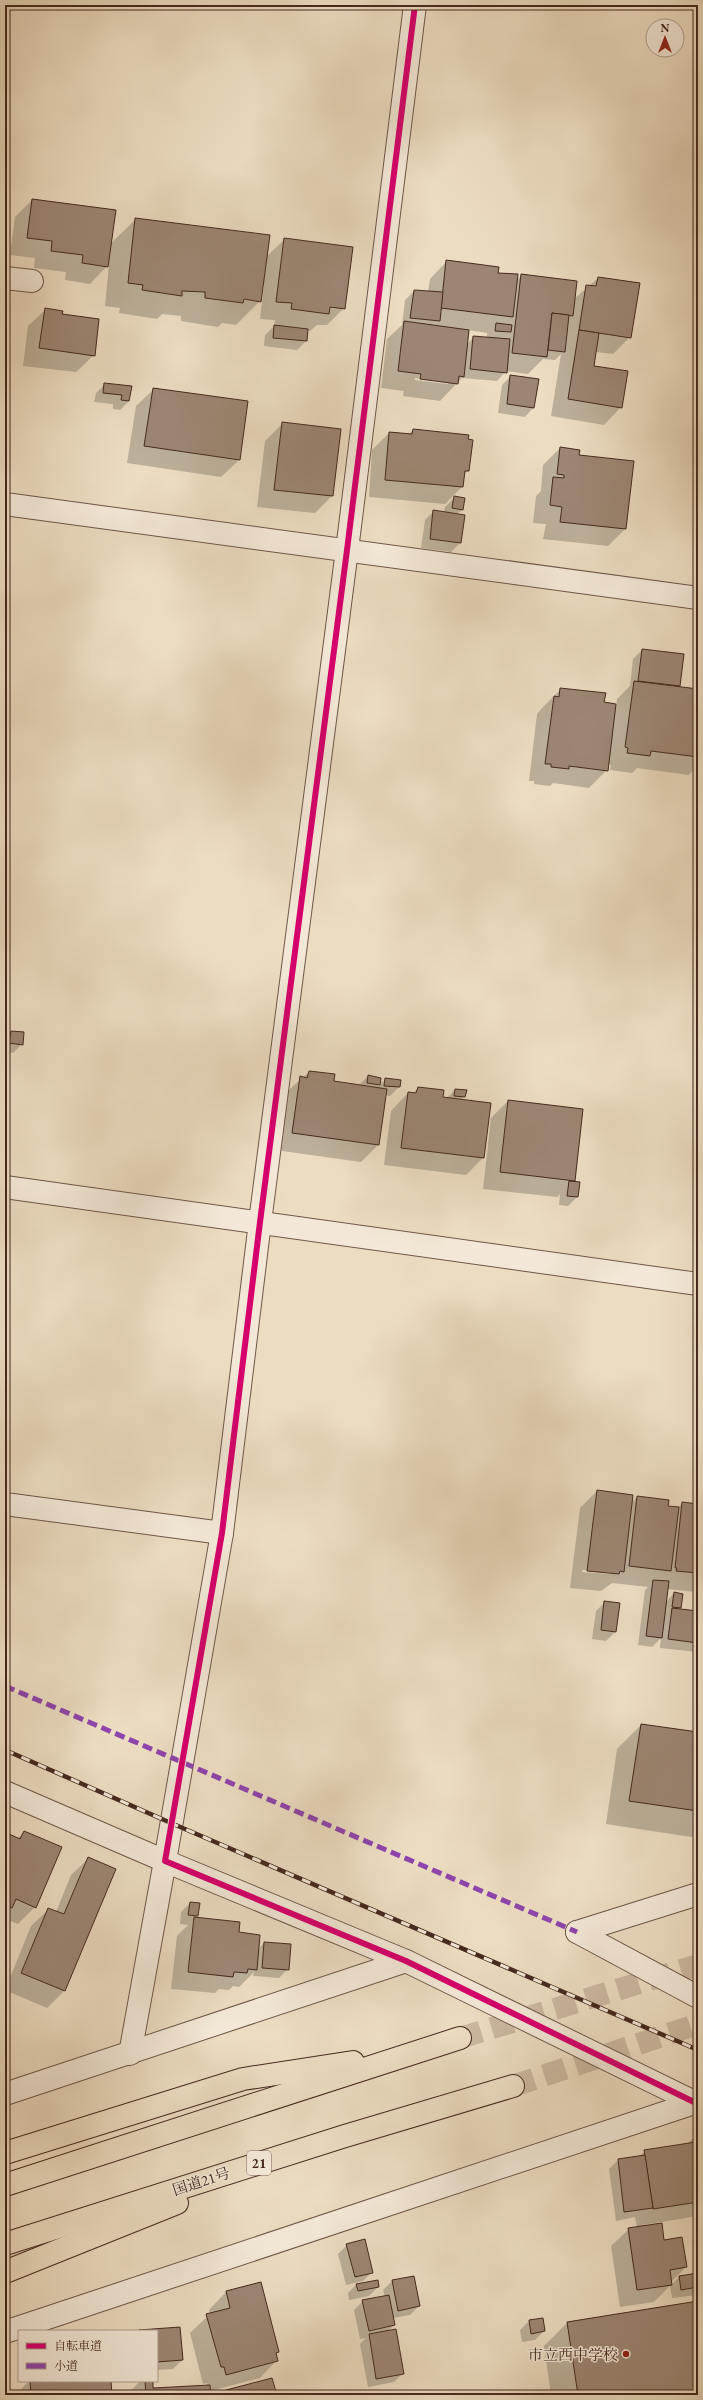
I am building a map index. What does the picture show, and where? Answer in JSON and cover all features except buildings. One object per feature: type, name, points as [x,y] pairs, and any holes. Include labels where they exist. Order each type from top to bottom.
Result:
[{"type":"highway","points":[[5,2185],[460,2038]]},
{"type":"highway","points":[[5,2153],[243,2079],[422,2051]]},
{"type":"highway","name":"国道21号","points":[[5,2244],[345,2136],[513,2086]]},
{"type":"highway","points":[[5,2272],[345,2136]]},
{"type":"street","points":[[130,2054],[222,1533],[260,1222],[348,550],[415,5]]},
{"type":"street","points":[[5,278],[32,281]]},
{"type":"street","points":[[5,504],[698,598]]},
{"type":"street","points":[[5,1187],[698,1284]]},
{"type":"street","points":[[5,1504],[222,1533]]},
{"type":"street","points":[[5,1792],[165,1861],[406,1961],[696,2104]]},
{"type":"street","points":[[698,1894],[577,1932],[698,1997]]},
{"type":"street","points":[[5,2094],[130,2054],[406,1961]]},
{"type":"street","points":[[5,2332],[696,2104]]},
{"type":"tunnel","points":[[460,2038],[698,1965]]},
{"type":"tunnel","points":[[513,2086],[698,2024]]},
{"type":"railway","points":[[5,1750],[698,2050]]},
{"type":"marked path","points":[[5,1686],[577,1932]]},
{"type":"cycle path","points":[[415,5],[347,550],[260,1222],[222,1533],[165,1861],[406,1961],[698,2104]]},
{"type":"place","name":"市立西中学校","points":[[626,2354]]}]
